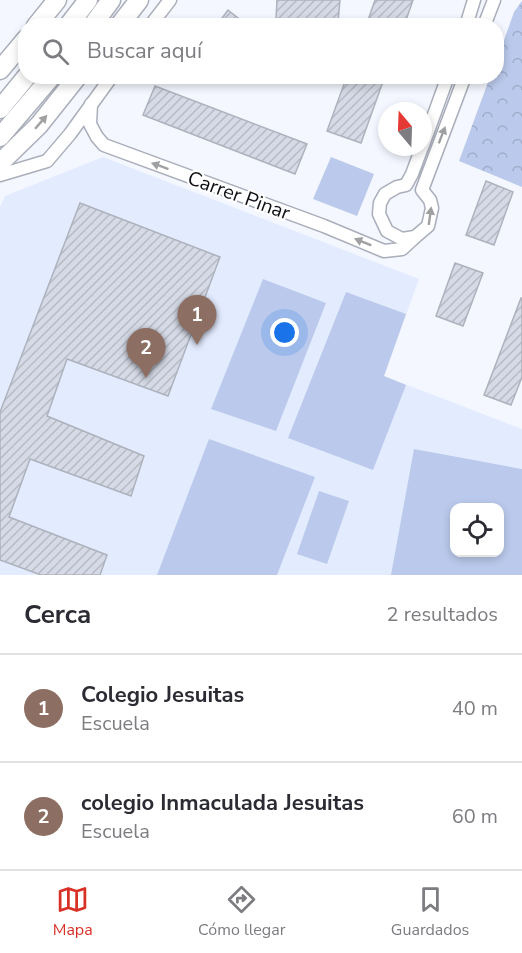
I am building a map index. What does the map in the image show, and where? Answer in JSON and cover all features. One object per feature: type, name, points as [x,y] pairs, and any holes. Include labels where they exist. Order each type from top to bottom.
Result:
[{"type":"main road","points":[[42,18],[57,0]]},
{"type":"main road","points":[[74,18],[88,0]]},
{"type":"main road","points":[[98,18],[111,0]]},
{"type":"main road","points":[[125,18],[139,0]]},
{"type":"main road","points":[[0,70],[18,49]]},
{"type":"main road","points":[[0,109],[20,84]]},
{"type":"main road","points":[[0,137],[44,84]]},
{"type":"main road","points":[[0,163],[39,125],[72,84]]},
{"type":"street","points":[[156,18],[170,0]]},
{"type":"street","points":[[468,18],[474,0]]},
{"type":"street","points":[[487,18],[494,0]]},
{"type":"street","points":[[0,175],[47,161],[70,134],[106,84]]},
{"type":"street","points":[[432,121],[445,84]]},
{"type":"street","points":[[419,156],[406,185],[385,194],[380,203],[379,214],[387,231],[402,238],[415,237],[428,226],[432,208],[430,200],[422,190],[462,84]]},
{"type":"street","name":"Carrer Pinar","points":[[91,104],[90,124],[104,145],[384,250],[402,249],[415,237]]},
{"type":"shaded area","points":[[103,157],[419,279],[384,376],[522,429],[522,575],[0,575],[0,207],[5,196]]},
{"type":"green space","points":[[522,1],[522,187],[459,161],[487,84],[504,84],[504,40],[514,12]]},
{"type":"green space","points":[[331,157],[374,174],[357,216],[313,199]]},
{"type":"green space","points":[[263,279],[326,303],[276,431],[211,409]]},
{"type":"green space","points":[[346,292],[406,314],[384,376],[406,385],[373,470],[288,438]]},
{"type":"green space","points":[[209,439],[315,477],[277,575],[157,575]]},
{"type":"green space","points":[[414,449],[522,469],[522,575],[391,575]]},
{"type":"green space","points":[[319,491],[349,501],[327,564],[297,554]]},
{"type":"building","points":[[277,0],[340,0],[338,18],[276,18]]},
{"type":"building","points":[[375,0],[413,0],[407,18],[369,18]]},
{"type":"building","points":[[228,10],[238,18],[222,18]]},
{"type":"building","points":[[344,84],[382,84],[361,143],[327,131]]},
{"type":"building","points":[[155,86],[307,144],[295,174],[143,115]]},
{"type":"building","points":[[486,181],[513,192],[494,245],[466,235]]},
{"type":"building","points":[[80,203],[220,257],[168,396],[67,359],[47,416],[144,456],[131,496],[30,459],[9,517],[107,555],[100,575],[41,575],[0,560],[0,412]]},
{"type":"building","points":[[455,263],[483,273],[463,326],[436,316]]},
{"type":"building","points":[[521,298],[522,377],[511,405],[484,395]]},
{"type":"place","name":"Colegio Jesuitas","points":[[197,345]]},
{"type":"place","name":"colegio Inmaculada Jesuitas","points":[[146,378]]}]
